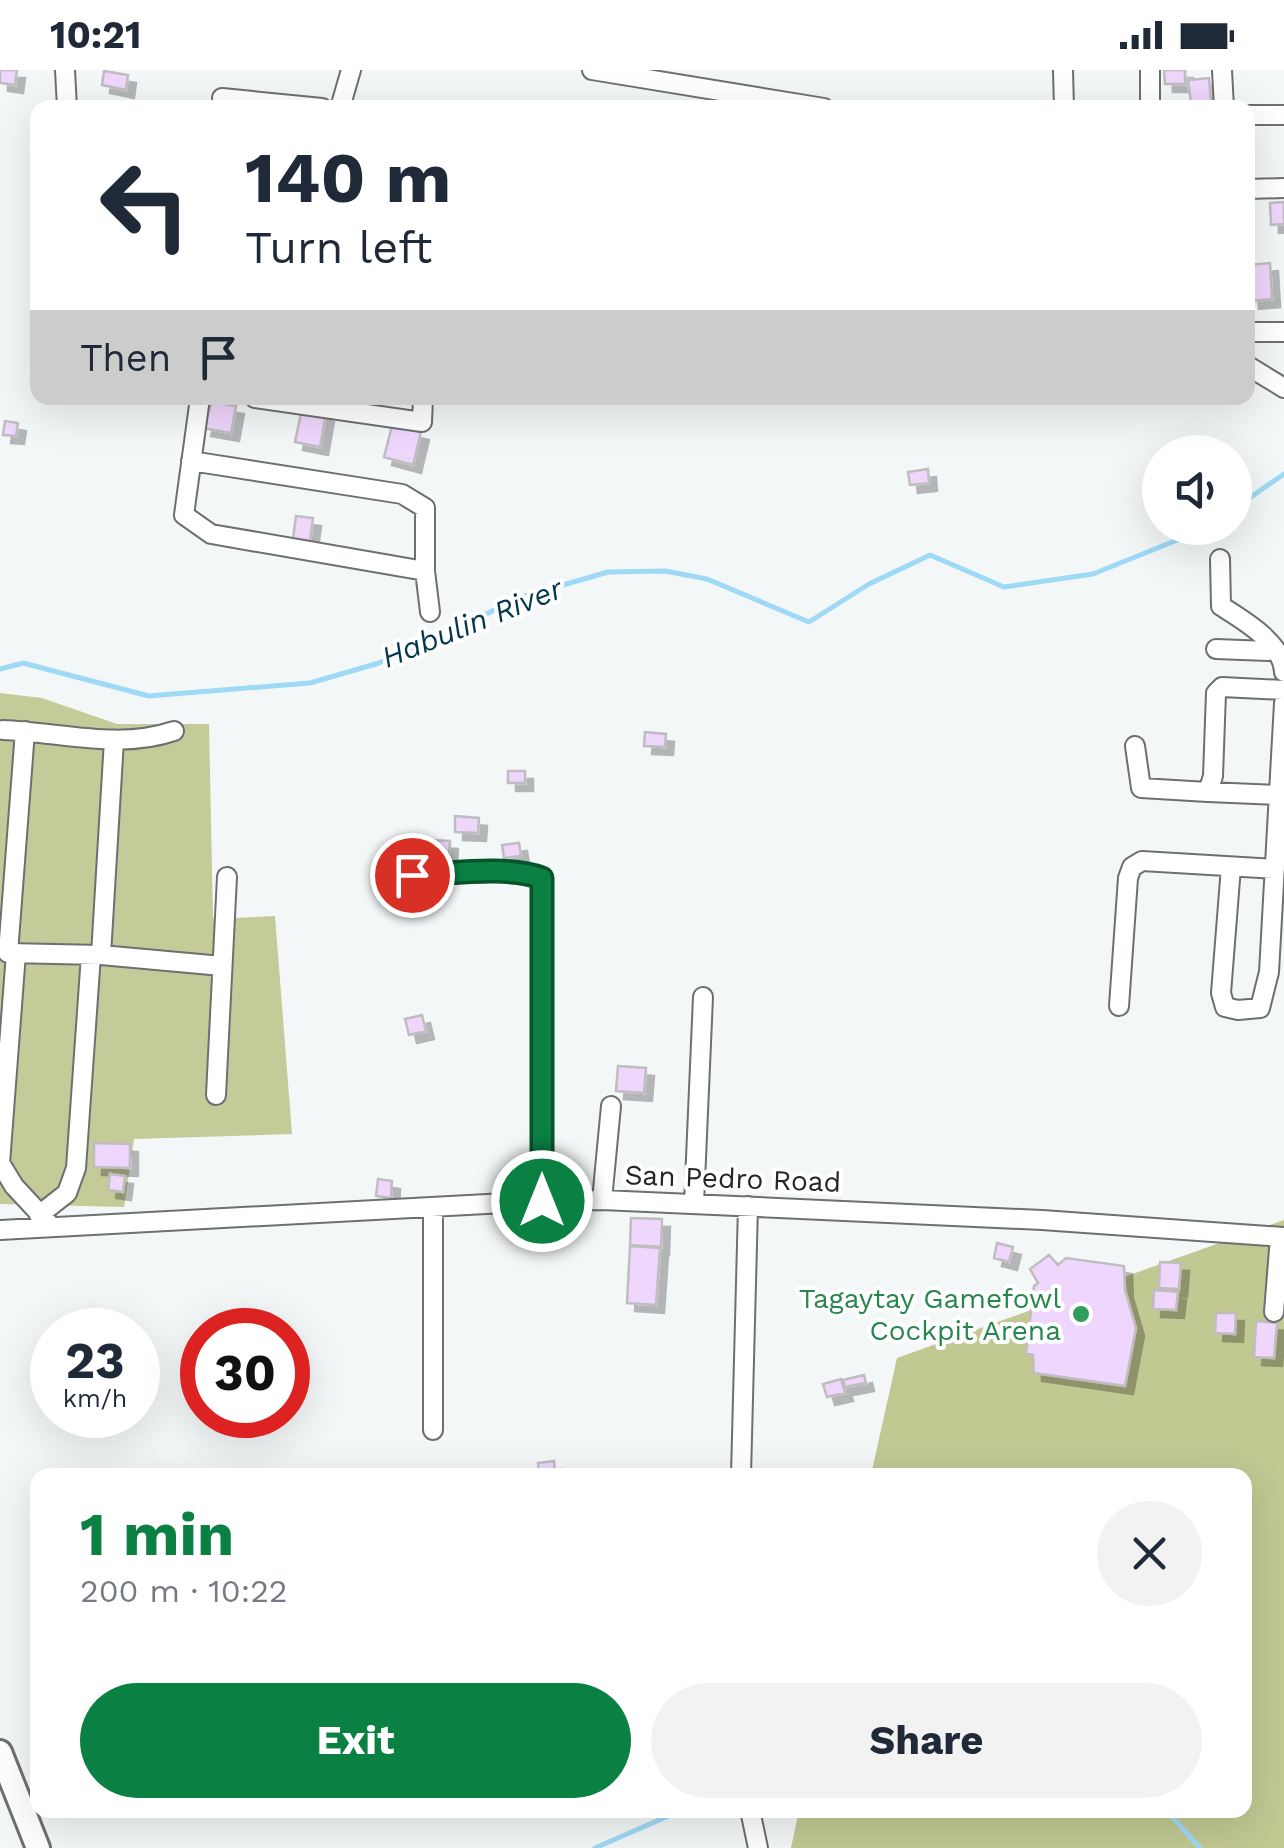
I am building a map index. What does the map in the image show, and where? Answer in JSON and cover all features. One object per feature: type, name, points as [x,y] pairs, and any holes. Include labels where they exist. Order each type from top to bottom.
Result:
[{"type":"main road","points":[[0,1752],[38,1848]]},
{"type":"street","points":[[65,70],[67,100]]},
{"type":"street","points":[[342,100],[351,70]]},
{"type":"street","points":[[592,70],[775,100]]},
{"type":"street","points":[[1063,70],[1064,100]]},
{"type":"street","points":[[1150,70],[1150,100]]},
{"type":"street","points":[[1222,70],[1224,100]]},
{"type":"street","points":[[222,98],[228,100]]},
{"type":"street","points":[[1255,115],[1284,115]]},
{"type":"street","points":[[1255,189],[1284,188]]},
{"type":"street","points":[[1255,332],[1284,332]]},
{"type":"street","points":[[1255,370],[1284,388]]},
{"type":"street","points":[[199,405],[184,515],[211,534],[425,570]]},
{"type":"street","points":[[304,405],[422,422],[423,405]]},
{"type":"street","points":[[191,460],[402,494],[424,508],[430,612]]},
{"type":"street","points":[[1220,559],[1221,606],[1251,623],[1264,642],[1284,659],[1284,672]]},
{"type":"street","points":[[1216,649],[1268,652],[1274,648]]},
{"type":"street","points":[[1208,792],[1213,776],[1216,693],[1222,687],[1284,690]]},
{"type":"street","points":[[1231,866],[1221,993],[1226,1007],[1260,1008],[1270,972],[1284,702]]},
{"type":"street","points":[[3,730],[114,740],[158,737],[174,731]]},
{"type":"street","points":[[25,730],[8,953],[0,1163],[45,1221],[67,1193],[76,1168],[114,740]]},
{"type":"street","points":[[1136,746],[1141,788],[1278,796]]},
{"type":"street","points":[[1118,1006],[1132,867],[1142,861],[1275,869]]},
{"type":"street","points":[[412,875],[496,873],[542,878],[542,1201]]},
{"type":"street","points":[[216,1095],[227,877]]},
{"type":"street","points":[[8,953],[96,955],[222,966]]},
{"type":"street","points":[[694,1204],[702,997]]},
{"type":"street","points":[[602,1200],[611,1106]]},
{"type":"street","name":"San Pedro Road","points":[[0,1230],[45,1221],[602,1200],[1042,1220],[1282,1237]]},
{"type":"street","points":[[741,1468],[748,1206]]},
{"type":"street","points":[[433,1208],[433,1430]]},
{"type":"street","points":[[1274,1312],[1282,1237]]},
{"type":"street","points":[[752,1818],[758,1848]]},
{"type":"green space","points":[[0,693],[42,698],[117,724],[209,724],[213,919],[275,916],[292,1134],[134,1139],[124,1207],[0,1204]]},
{"type":"green space","points":[[1284,1220],[1284,1848],[791,1848],[797,1818],[1252,1818],[1252,1468],[873,1468],[897,1358]]},
{"type":"building","points":[[0,70],[17,70],[15,85],[0,83]]},
{"type":"building","points":[[1164,70],[1185,70],[1185,84],[1165,84]]},
{"type":"building","points":[[104,71],[128,75],[126,90],[102,85]]},
{"type":"building","points":[[1209,78],[1211,100],[1191,100],[1188,80]]},
{"type":"building","points":[[1284,202],[1284,224],[1271,225],[1270,203]]},
{"type":"building","points":[[1270,263],[1272,299],[1255,301],[1255,264]]},
{"type":"building","points":[[211,405],[236,406],[231,433],[203,428]]},
{"type":"building","points":[[302,408],[326,414],[320,447],[295,442]]},
{"type":"building","points":[[5,421],[18,423],[16,436],[3,435]]},
{"type":"building","points":[[392,426],[421,432],[413,465],[384,457]]},
{"type":"building","points":[[928,469],[929,483],[910,485],[908,472]]},
{"type":"building","points":[[296,516],[313,518],[310,541],[293,539]]},
{"type":"building","points":[[645,732],[666,734],[665,747],[644,746]]},
{"type":"building","points":[[508,771],[525,771],[525,783],[508,783]]},
{"type":"building","points":[[455,816],[479,818],[478,833],[455,832]]},
{"type":"building","points":[[430,840],[450,841],[448,869],[428,867]]},
{"type":"building","points":[[519,843],[521,856],[504,858],[502,845]]},
{"type":"building","points":[[422,1015],[426,1031],[409,1035],[405,1019]]},
{"type":"building","points":[[618,1066],[646,1068],[644,1093],[616,1091]]},
{"type":"building","points":[[94,1143],[130,1144],[130,1168],[94,1167]]},
{"type":"building","points":[[110,1174],[125,1176],[123,1192],[108,1190]]},
{"type":"building","points":[[378,1179],[392,1181],[391,1198],[376,1196]]},
{"type":"building","points":[[631,1218],[662,1219],[661,1247],[630,1245]]},
{"type":"building","points":[[997,1243],[1013,1247],[1009,1262],[994,1258]]},
{"type":"building","points":[[630,1246],[660,1248],[656,1305],[627,1303]]},
{"type":"building","name":"Tagaytay Gamefowl Cockpit Arena","points":[[1049,1255],[1058,1265],[1066,1258],[1124,1266],[1125,1290],[1136,1328],[1125,1386],[1034,1373],[1033,1355],[1026,1353],[1034,1286],[1038,1283],[1030,1269]]},
{"type":"building","points":[[1160,1262],[1181,1263],[1179,1289],[1159,1288]]},
{"type":"building","points":[[1154,1290],[1178,1292],[1176,1310],[1153,1309]]},
{"type":"building","points":[[1216,1313],[1236,1313],[1235,1334],[1215,1333]]},
{"type":"building","points":[[1256,1321],[1277,1323],[1274,1358],[1254,1357]]},
{"type":"building","points":[[864,1375],[866,1383],[845,1387],[843,1380]]},
{"type":"building","points":[[841,1379],[845,1393],[827,1397],[823,1384]]},
{"type":"building","points":[[554,1461],[555,1468],[538,1468],[538,1463]]},
{"type":"waterway","name":"Habulin River","points":[[1252,496],[1284,474]]},
{"type":"waterway","name":"Habulin River","points":[[0,669],[23,663],[149,696],[310,683],[379,663],[525,596],[608,572],[665,571],[707,579],[809,622],[869,584],[930,555],[1004,587],[1093,574],[1165,545]]},
{"type":"waterway","points":[[595,1848],[664,1818]]},
{"type":"waterway","points":[[1173,1818],[1200,1848]]},
{"type":"place","name":"Tagaytay Gamefowl Cockpit Arena","points":[[1081,1314]]},
{"type":"route","points":[[412,875],[496,873],[542,878],[542,1201]]}]
